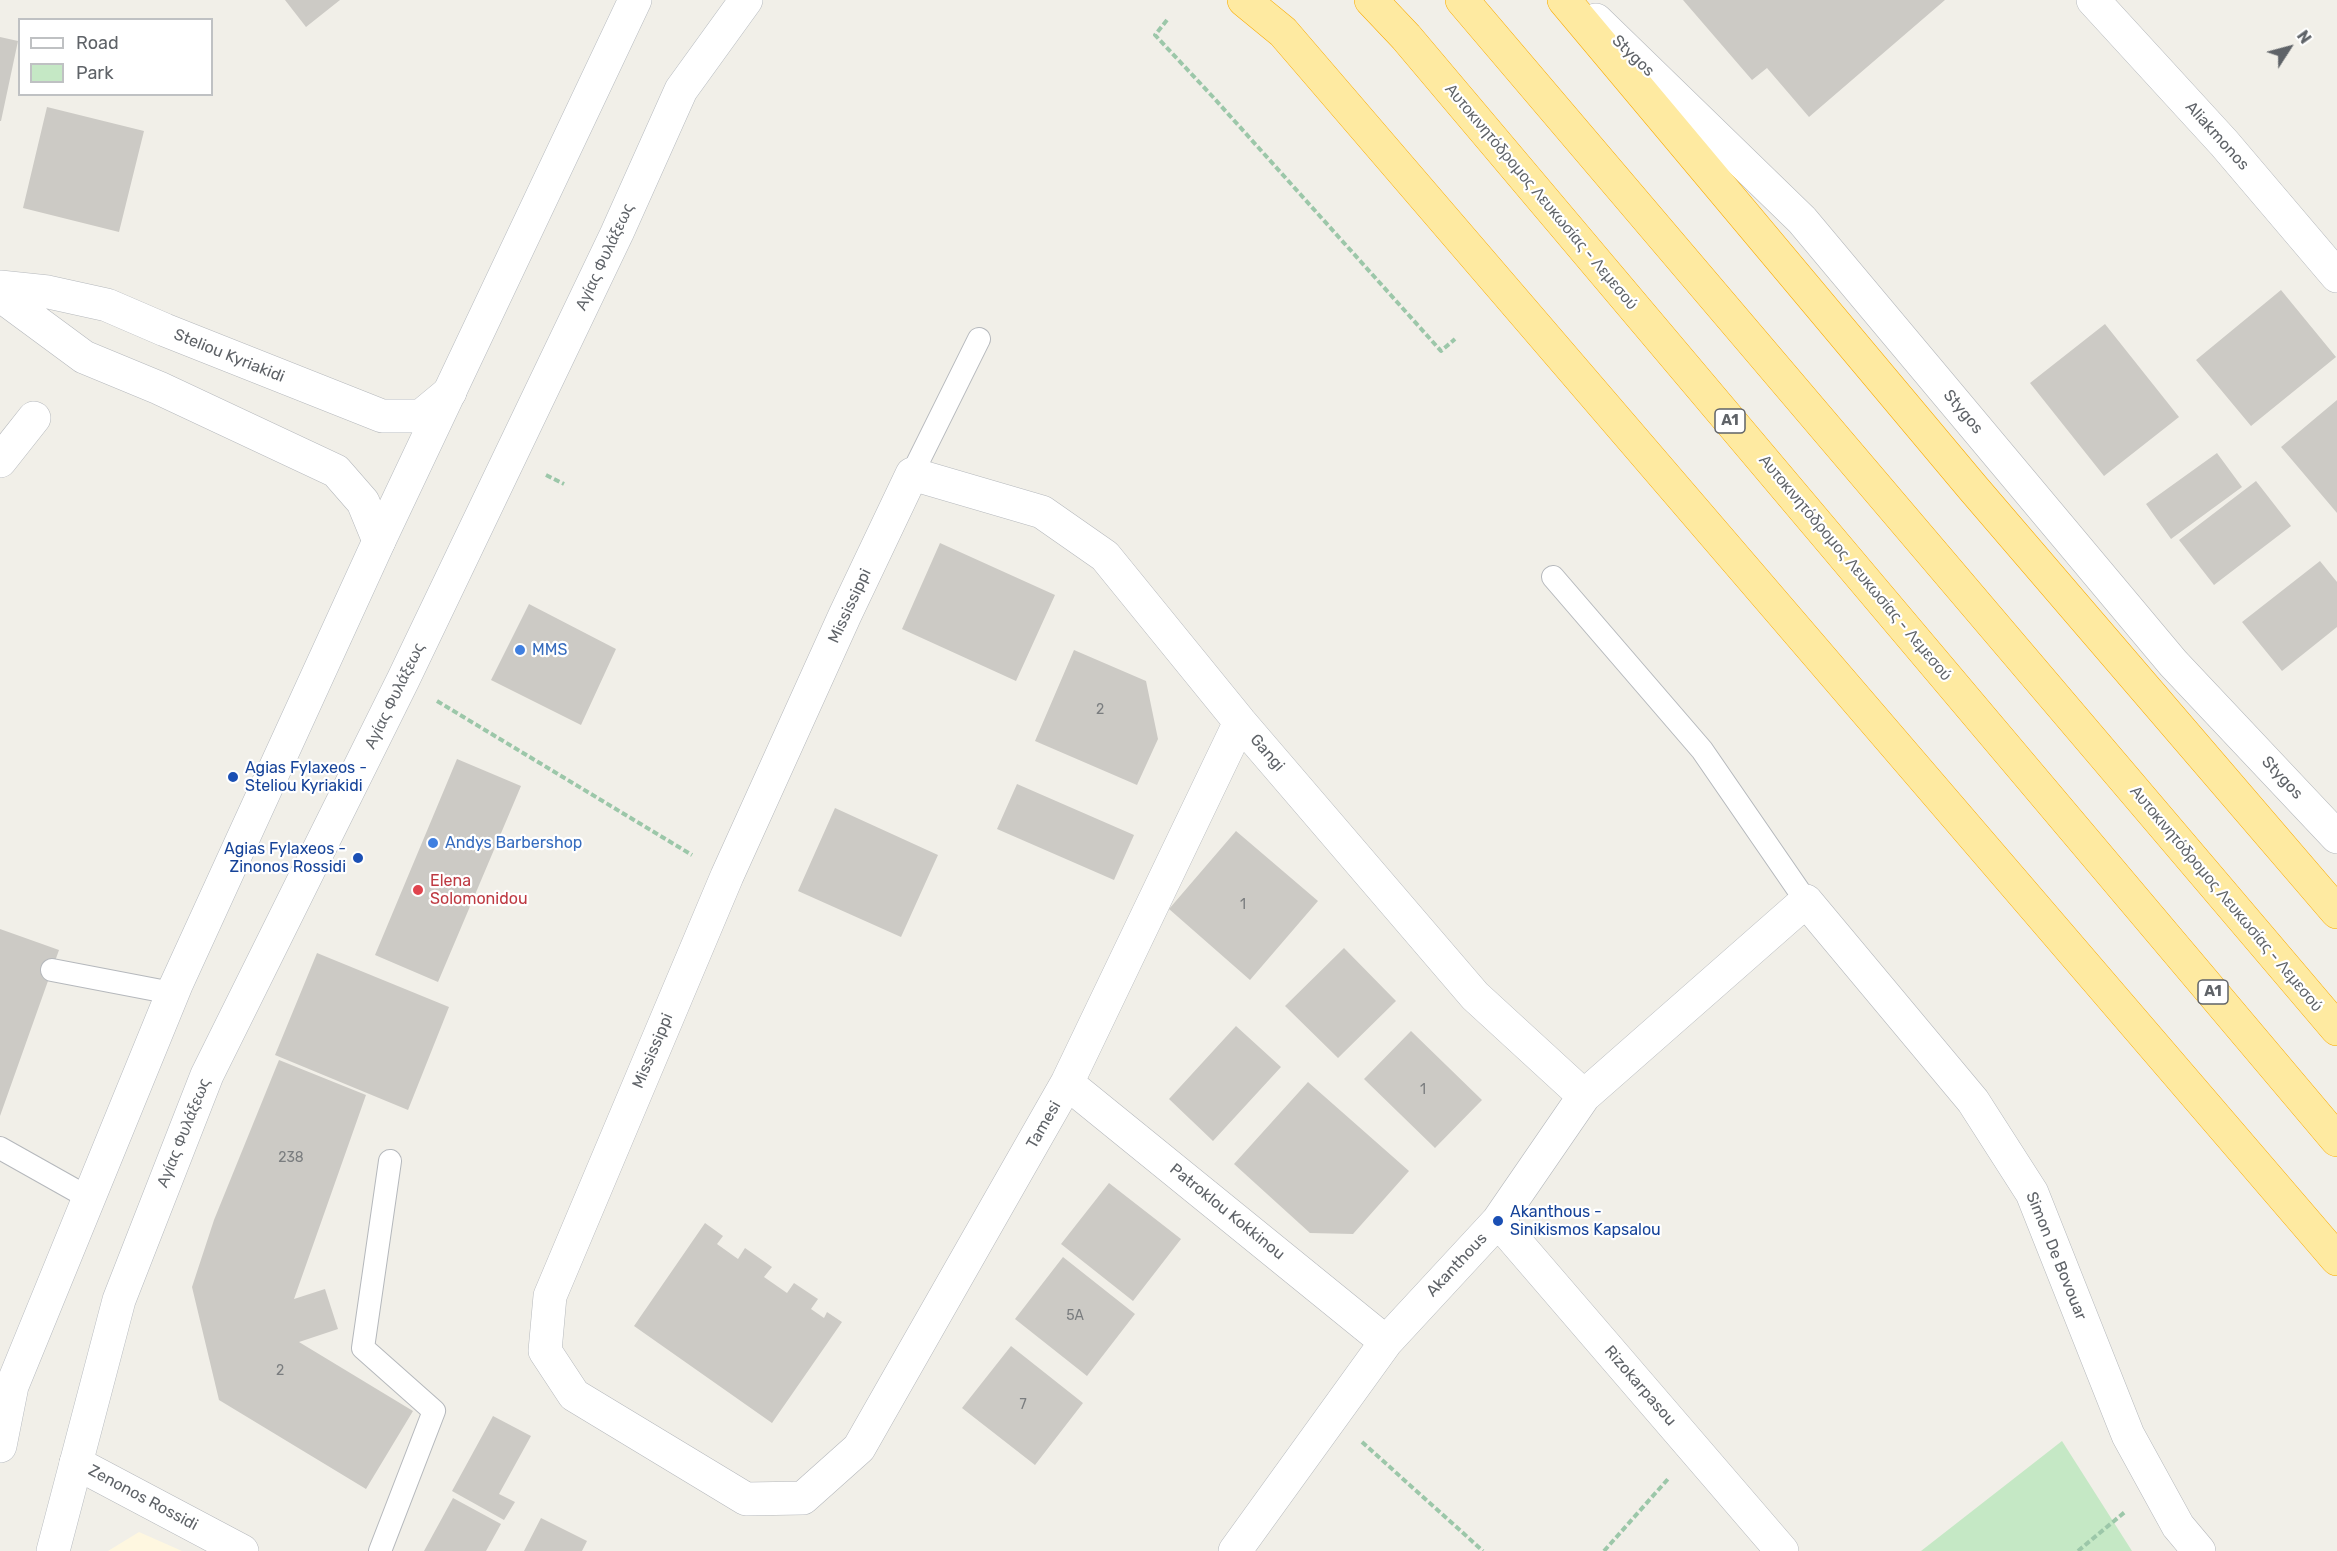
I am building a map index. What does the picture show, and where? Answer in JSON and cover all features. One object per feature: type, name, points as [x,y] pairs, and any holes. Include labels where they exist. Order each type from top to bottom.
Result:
[{"type":"highway","points":[[1244,0],[1283,32],[2337,1259]]},
{"type":"highway","name":"Αυτοκινητόδρομος Λευκωσίας - Λεμεσού","points":[[1371,0],[1414,46],[2337,1140]]},
{"type":"highway","name":"Αυτοκινητόδρομος Λευκωσίας - Λεμεσού","points":[[1462,0],[2337,1029]]},
{"type":"highway","points":[[1564,0],[1973,488],[2337,912]]},
{"type":"street","points":[[0,1446],[12,1386],[172,993],[379,541],[635,0]]},
{"type":"street","name":"Αγίας Φυλάξεως","points":[[52,1551],[119,1300],[207,1075],[403,680],[617,233],[681,90],[746,0]]},
{"type":"street","name":"Stygos","points":[[1575,0],[1802,220],[2173,663],[2337,837]]},
{"type":"street","name":"Aliakmonos","points":[[2093,0],[2224,143],[2337,276]]},
{"type":"street","name":"Steliou Kyriakidi","points":[[0,287],[48,292],[107,305],[382,416],[421,416],[450,392]]},
{"type":"street","points":[[0,295],[84,357],[159,388],[336,471],[363,502],[379,541]]},
{"type":"street","points":[[0,461],[34,418]]},
{"type":"street","name":"Gangi","points":[[912,474],[1042,512],[1105,555],[1240,722],[1475,996],[1584,1096]]},
{"type":"street","name":"Mississippi","points":[[803,1498],[746,1499],[574,1395],[545,1352],[550,1296],[727,876],[845,615],[912,474]]},
{"type":"street","name":"Tamesi","points":[[803,1498],[859,1448],[1067,1083],[1240,722]]},
{"type":"street","name":"Akanthous","points":[[1235,1551],[1386,1342],[1498,1221],[1584,1096],[1806,901]]},
{"type":"street","name":"Simon De Bovouar","points":[[1806,901],[1973,1101],[2032,1193],[2128,1435],[2178,1526],[2199,1551]]},
{"type":"street","name":"Patroklou Kokkinou","points":[[1067,1083],[1386,1342]]},
{"type":"street","name":"Rizokarpasou","points":[[1498,1221],[1782,1551]]},
{"type":"street","name":"Zenonos Rossidi","points":[[76,1462],[242,1551]]},
{"type":"lane","points":[[912,474],[979,339]]},
{"type":"lane","points":[[1554,577],[1702,750],[1806,901]]},
{"type":"lane","points":[[52,970],[172,993]]},
{"type":"lane","points":[[0,1148],[89,1198]]},
{"type":"lane","points":[[380,1551],[434,1411],[363,1348],[390,1161]]},
{"type":"path","points":[[1167,20],[1155,35],[1442,351],[1455,339]]},
{"type":"path","points":[[403,680],[727,876]]},
{"type":"path","points":[[1332,1416],[1483,1551]]},
{"type":"path","points":[[1604,1551],[1694,1449]]},
{"type":"path","points":[[2078,1551],[2156,1486]]},
{"type":"shaded area","points":[[139,1532],[182,1551],[108,1551]]},
{"type":"green space","points":[[2062,1441],[2132,1551],[1921,1551]]},
{"type":"building","points":[[285,0],[340,0],[306,27]]},
{"type":"building","points":[[1683,0],[1945,0],[1809,117],[1767,68],[1752,80]]},
{"type":"building","points":[[0,37],[18,41],[1,121],[0,121]]},
{"type":"building","points":[[47,107],[144,131],[119,232],[23,208]]},
{"type":"building","points":[[2281,290],[2336,357],[2251,426],[2196,360]]},
{"type":"building","points":[[2105,324],[2179,417],[2104,476],[2030,383]]},
{"type":"building","points":[[2337,400],[2337,513],[2281,447]]},
{"type":"building","points":[[2217,453],[2242,487],[2171,539],[2146,504]]},
{"type":"building","points":[[2256,481],[2291,526],[2214,585],[2179,540]]},
{"type":"building","points":[[940,543],[1055,595],[1016,681],[902,629]]},
{"type":"building","points":[[2320,561],[2337,582],[2337,627],[2282,671],[2242,622]]},
{"type":"building","points":[[529,604],[616,649],[581,725],[491,680]]},
{"type":"building","points":[[1074,650],[1146,681],[1158,739],[1137,785],[1035,741]]},
{"type":"building","points":[[457,759],[521,786],[438,982],[375,955]]},
{"type":"building","points":[[1017,784],[1134,835],[1114,880],[997,829]]},
{"type":"building","points":[[835,808],[938,855],[901,937],[798,891]]},
{"type":"building","points":[[1236,831],[1318,901],[1250,980],[1169,909]]},
{"type":"building","points":[[0,929],[59,950],[0,1116]]},
{"type":"building","points":[[1344,948],[1396,1001],[1338,1058],[1285,1006]]},
{"type":"building","points":[[317,953],[449,1007],[408,1110],[275,1055]]},
{"type":"building","points":[[1236,1026],[1281,1067],[1213,1141],[1169,1099]]},
{"type":"building","points":[[1411,1031],[1482,1100],[1435,1148],[1364,1079]]},
{"type":"building","points":[[279,1060],[366,1095],[294,1299],[325,1289],[338,1329],[299,1342],[413,1411],[366,1489],[219,1400],[192,1287],[214,1220]]},
{"type":"building","points":[[1308,1082],[1409,1171],[1353,1234],[1310,1233],[1234,1164]]},
{"type":"building","points":[[1109,1183],[1181,1239],[1133,1301],[1061,1244]]},
{"type":"building","points":[[705,1223],[723,1236],[717,1244],[738,1259],[745,1248],[772,1267],[764,1277],[787,1293],[794,1283],[818,1299],[811,1309],[824,1318],[827,1312],[842,1322],[772,1423],[634,1326]]},
{"type":"building","points":[[1063,1257],[1135,1314],[1087,1376],[1015,1319]]},
{"type":"building","points":[[1011,1346],[1083,1403],[1035,1465],[962,1408]]},
{"type":"building","points":[[493,1416],[531,1436],[499,1494],[515,1502],[504,1520],[452,1491]]},
{"type":"building","points":[[453,1498],[501,1524],[486,1551],[424,1551]]},
{"type":"building","points":[[541,1518],[587,1541],[582,1551],[524,1551]]},
{"type":"place","name":"MMS","points":[[520,650]]},
{"type":"place","name":"Agias Fylaxeos - Steliou Kyriakidi","points":[[233,777]]},
{"type":"place","name":"Andys Barbershop","points":[[433,843]]},
{"type":"place","name":"Agias Fylaxeos - Zinonos Rossidi","points":[[358,858]]},
{"type":"place","name":"Elena Solomonidou","points":[[418,890]]},
{"type":"place","name":"Akanthous - Sinikismos Kapsalou","points":[[1498,1221]]}]
